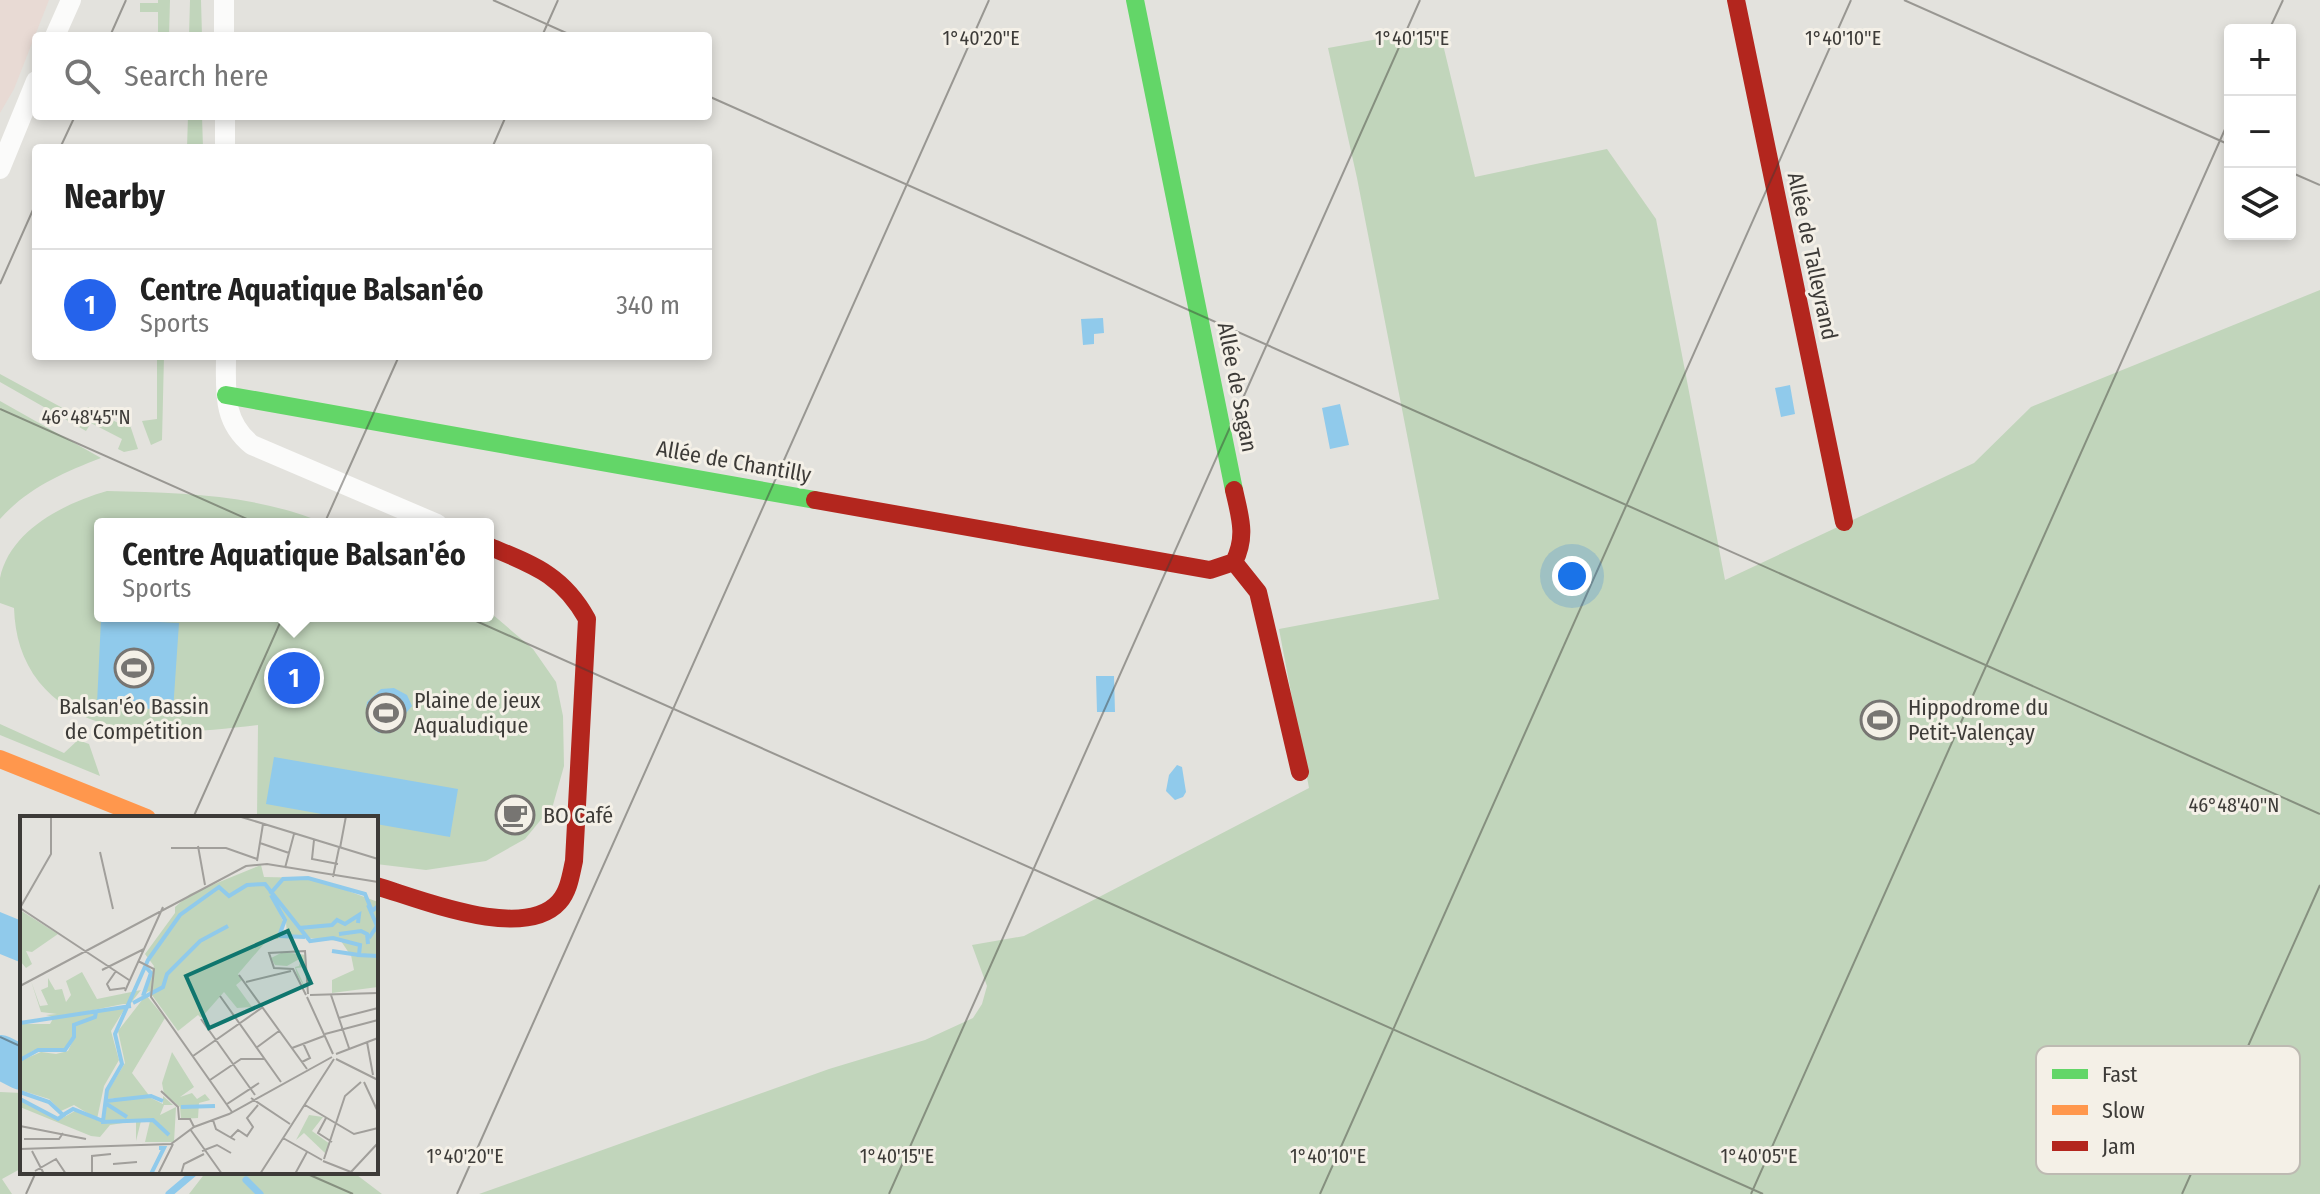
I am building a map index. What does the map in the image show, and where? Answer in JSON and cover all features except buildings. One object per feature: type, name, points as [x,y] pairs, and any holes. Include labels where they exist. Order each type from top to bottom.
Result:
[{"type":"street","points":[[57,32],[71,0]]},
{"type":"street","points":[[224,0],[224,32]]},
{"type":"street","name":"Allée de Sagan","points":[[1135,0],[1241,523],[1242,546],[1234,562]]},
{"type":"street","name":"Allée de Talleyrand","points":[[1736,0],[1844,522]]},
{"type":"street","points":[[0,169],[32,91]]},
{"type":"street","points":[[225,120],[225,144]]},
{"type":"street","points":[[226,360],[226,395],[237,432],[252,445],[423,518]]},
{"type":"street","name":"Allée de Chantilly","points":[[226,395],[1210,570],[1234,562]]},
{"type":"street","points":[[378,887],[494,919],[521,920],[558,904],[569,882],[574,861],[587,619],[577,598],[556,575],[494,549]]},
{"type":"street","points":[[1234,562],[1258,592],[1300,772]]},
{"type":"street","points":[[0,759],[142,816]]},
{"type":"shaded area","points":[[0,0],[49,0],[36,32],[32,32],[32,43],[14,89],[0,113]]},
{"type":"green space","points":[[158,0],[170,0],[169,32],[158,32],[158,12],[140,12],[140,3],[158,3]]},
{"type":"green space","points":[[190,0],[201,0],[202,32],[189,32]]},
{"type":"green space","name":"Hippodrome du Petit-Valençay","points":[[1439,28],[1475,177],[1607,149],[1656,219],[1725,580],[1974,463],[2031,407],[2320,290],[2320,1194],[479,1194],[829,1069],[925,1040],[973,1018],[982,1004],[987,986],[972,945],[1024,936],[1309,788],[1279,629],[1439,599],[1357,178],[1328,48]]},
{"type":"green space","points":[[188,120],[202,120],[203,144],[187,144]]},
{"type":"green space","points":[[157,360],[164,360],[162,440],[151,445],[142,421],[157,419]]},
{"type":"green space","points":[[0,374],[81,418],[88,407],[120,424],[129,422],[138,449],[124,452],[118,449],[122,439],[91,423],[86,431],[0,382]]},
{"type":"green space","points":[[0,401],[101,458],[46,482],[22,498],[0,519]]},
{"type":"green space","points":[[107,491],[191,494],[273,506],[310,518],[94,518],[94,622],[494,622],[494,616],[533,649],[556,682],[563,716],[564,766],[553,805],[525,839],[486,861],[426,870],[378,864],[378,816],[257,816],[258,725],[200,731],[141,730],[112,726],[85,717],[60,703],[39,682],[28,665],[18,638],[14,608],[0,603],[0,578],[15,546],[27,533],[57,511]]},
{"type":"green space","points":[[0,724],[64,753],[78,740],[89,744],[100,776],[0,735]]},
{"type":"green space","points":[[0,1092],[20,1093],[20,1169],[2,1179],[12,1194],[0,1194]]},
{"type":"green space","points":[[204,1174],[356,1174],[382,1194],[189,1194]]},
{"type":"water","points":[[1103,318],[1104,333],[1094,334],[1094,344],[1083,345],[1081,319]]},
{"type":"water","points":[[1790,385],[1795,414],[1781,417],[1775,388]]},
{"type":"water","points":[[1340,404],[1349,445],[1330,449],[1322,408]]},
{"type":"water","points":[[101,622],[179,623],[173,711],[97,704]]},
{"type":"water","points":[[1096,676],[1114,676],[1115,712],[1097,712]]},
{"type":"water","name":"Plaine de jeux Aqualudique","points":[[394,688],[407,695],[412,706],[401,719],[379,733],[368,720],[367,702],[381,689]]},
{"type":"water","points":[[274,757],[458,789],[450,837],[378,824],[378,816],[333,816],[266,804]]},
{"type":"water","points":[[1177,765],[1182,767],[1186,792],[1175,800],[1166,791],[1169,775]]},
{"type":"water","points":[[0,912],[20,920],[20,962],[0,954]]},
{"type":"waterway","points":[[0,1057],[20,1067]]},
{"type":"waterway","points":[[169,1194],[193,1174]]},
{"type":"waterway","points":[[246,1180],[260,1194]]},
{"type":"traffic: fast","points":[[1135,0],[1234,490]]},
{"type":"traffic: fast","points":[[226,395],[815,500]]},
{"type":"traffic: slow","points":[[0,759],[142,816]]},
{"type":"traffic: jam","points":[[1736,0],[1844,522]]},
{"type":"traffic: jam","points":[[1234,490],[1241,535],[1234,562],[1258,592],[1300,772]]},
{"type":"traffic: jam","points":[[815,500],[1210,570],[1234,562]]},
{"type":"traffic: jam","points":[[378,887],[470,914],[521,918],[543,913],[559,902],[569,882],[574,861],[587,619],[557,581],[494,549]]},
{"type":"place","name":"Balsan'éo Bassin de Compétition","points":[[134,668]]},
{"type":"place","name":"Centre Aquatique Balsan'éo","points":[[294,678]]},
{"type":"place","name":"Plaine de jeux Aqualudique","points":[[386,713]]},
{"type":"place","name":"Hippodrome du Petit-Valençay","points":[[1880,720]]},
{"type":"place","name":"BO Café","points":[[515,815]]}]
